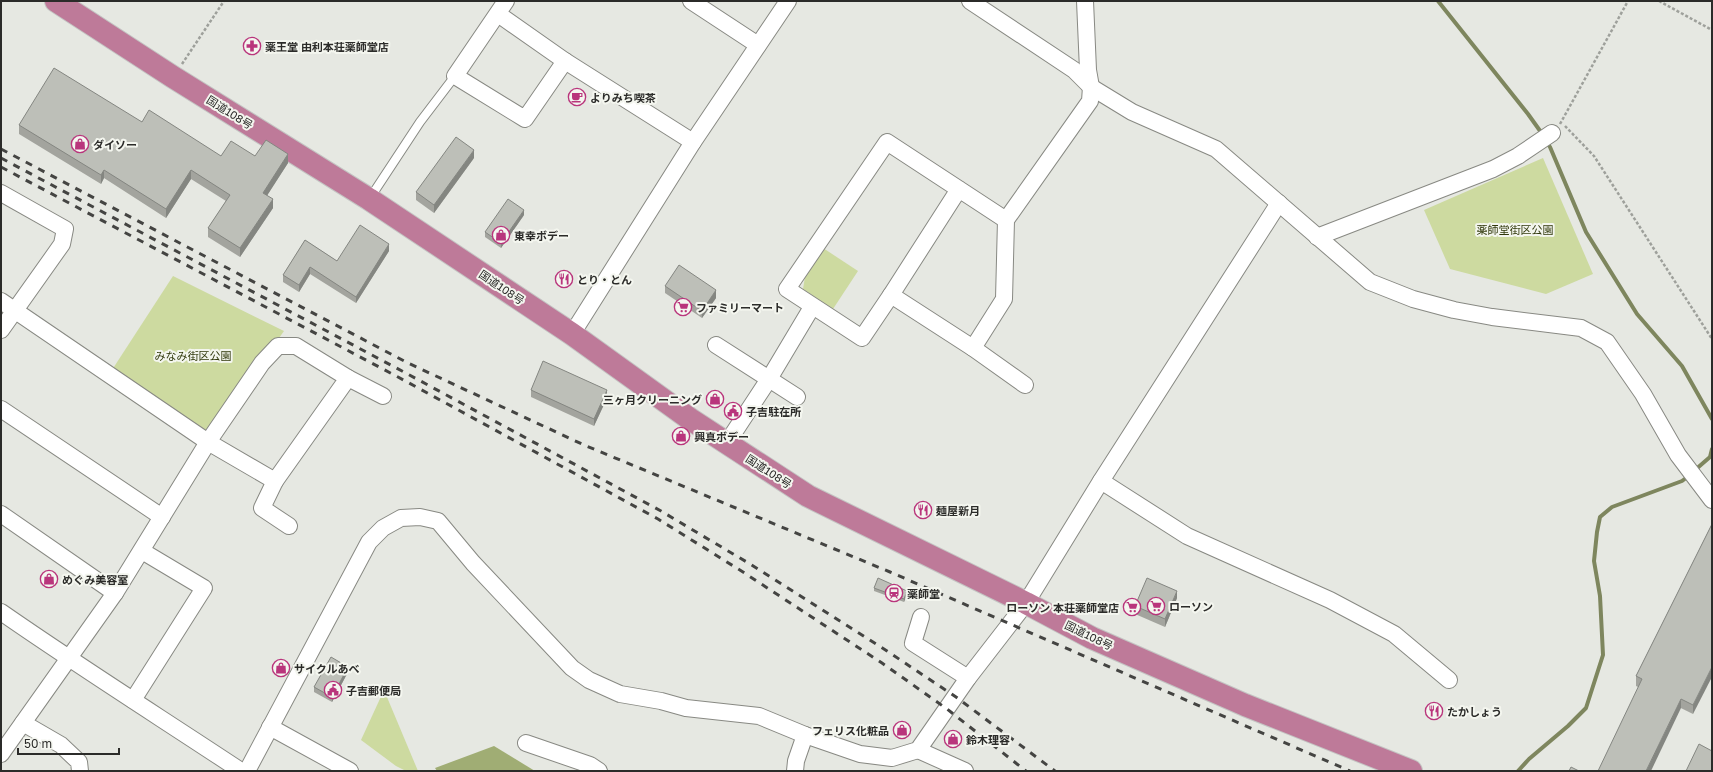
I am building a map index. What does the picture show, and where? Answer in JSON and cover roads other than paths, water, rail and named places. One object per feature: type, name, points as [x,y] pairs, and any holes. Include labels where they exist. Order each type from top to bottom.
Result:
[{"type":"highway","name":"国道108号","points":[[56,1],[173,77],[369,199],[572,334],[690,419],[808,496],[1026,603],[1092,638],[1245,706],[1411,771]]},
{"type":"street","points":[[691,1],[758,45]]},
{"type":"street","points":[[572,334],[693,142],[788,1]]},
{"type":"street","points":[[970,1],[1074,70],[1092,87],[1132,112],[1216,149],[1317,238],[1370,282],[1413,299],[1454,310],[1492,317],[1581,328],[1607,342],[1643,394],[1678,455],[1711,499]]},
{"type":"street","points":[[973,348],[1004,299],[1006,220],[1090,101],[1092,87],[1088,70],[1085,1]]},
{"type":"street","points":[[565,61],[525,119],[455,76],[502,7],[565,61],[693,142]]},
{"type":"street","points":[[1317,238],[1494,169],[1518,156],[1552,133]]},
{"type":"street","points":[[959,189],[862,338],[787,290],[888,142],[1006,220]]},
{"type":"street","points":[[1,193],[65,229],[62,244],[1,330]]},
{"type":"street","points":[[247,771],[369,542],[383,528],[401,518],[420,517],[438,521],[473,563],[572,668],[589,680],[620,694],[661,701],[686,708],[759,716],[805,736],[860,754],[892,758],[918,750],[968,678],[1026,603],[1101,481],[1278,203]]},
{"type":"street","points":[[891,295],[973,348],[1025,385]]},
{"type":"street","points":[[1,301],[208,442],[275,481]]},
{"type":"street","points":[[727,443],[769,379],[812,306]]},
{"type":"street","points":[[716,345],[797,397]]},
{"type":"street","points":[[1,754],[115,593],[208,442],[262,363],[278,346],[296,346],[348,378],[383,396]]},
{"type":"street","points":[[289,526],[262,508],[275,481],[348,378]]},
{"type":"street","points":[[1,409],[162,516]]},
{"type":"street","points":[[1101,481],[1187,536],[1330,600],[1394,634],[1449,680]]},
{"type":"street","points":[[1,514],[115,593]]},
{"type":"street","points":[[133,700],[204,588],[142,550]]},
{"type":"street","points":[[1,612],[68,659],[241,771]]},
{"type":"street","points":[[921,617],[913,643],[968,678]]},
{"type":"street","points":[[23,723],[62,745],[79,762],[80,771]]},
{"type":"street","points":[[270,727],[350,771]]},
{"type":"street","points":[[796,771],[796,761],[805,736]]},
{"type":"street","points":[[526,743],[590,765],[599,771]]},
{"type":"street","points":[[918,750],[965,771]]},
{"type":"lane","points":[[369,199],[420,122],[455,76]]},
{"type":"waterway","points":[[1438,1],[1543,135]]},
{"type":"waterway","points":[[1546,141],[1550,147],[1586,232],[1637,314],[1682,366],[1712,419]]},
{"type":"waterway","points":[[1695,470],[1710,457],[1712,449]]},
{"type":"waterway","points":[[1518,771],[1529,759],[1568,726],[1586,708],[1603,655],[1600,596],[1594,561],[1600,517],[1612,507],[1682,481],[1690,475]]},
{"type":"railway","points":[[1,149],[408,363],[584,445],[890,572],[1350,771]]},
{"type":"railway","points":[[1,158],[402,371],[661,511],[750,564],[887,651],[956,697],[1055,771]]},
{"type":"railway","points":[[1,167],[398,377],[658,519],[743,572],[882,663],[947,709],[1026,771]]},
{"type":"place","name":"薬王堂 由利本荘薬師堂店","points":[[252,46]]},
{"type":"place","name":"よりみち喫茶","points":[[577,97]]},
{"type":"place","name":"ダイソー","points":[[80,144]]},
{"type":"place","name":"東幸ボデー","points":[[501,235]]},
{"type":"place","name":"とり・とん","points":[[564,279]]},
{"type":"place","name":"ファミリーマート","points":[[683,307]]},
{"type":"place","name":"三ヶ月クリーニング","points":[[715,399]]},
{"type":"place","name":"子吉駐在所","points":[[733,411]]},
{"type":"place","name":"興真ボデー","points":[[681,436]]},
{"type":"place","name":"麺屋新月","points":[[923,510]]},
{"type":"place","name":"めぐみ美容室","points":[[49,579]]},
{"type":"place","name":"薬師堂","points":[[894,593]]},
{"type":"place","name":"ローソン","points":[[1156,606]]},
{"type":"place","name":"ローソン 本荘薬師堂店","points":[[1132,607]]},
{"type":"place","name":"サイクルあべ","points":[[281,668]]},
{"type":"place","name":"子吉郵便局","points":[[333,690]]},
{"type":"place","name":"たかしょう","points":[[1434,711]]},
{"type":"place","name":"フェリス化粧品","points":[[902,730]]},
{"type":"place","name":"鈴木理容","points":[[953,739]]},
{"type":"park label","name":"薬師堂街区公園","points":[[1515,229]]},
{"type":"park label","name":"みなみ街区公園","points":[[193,355]]}]
